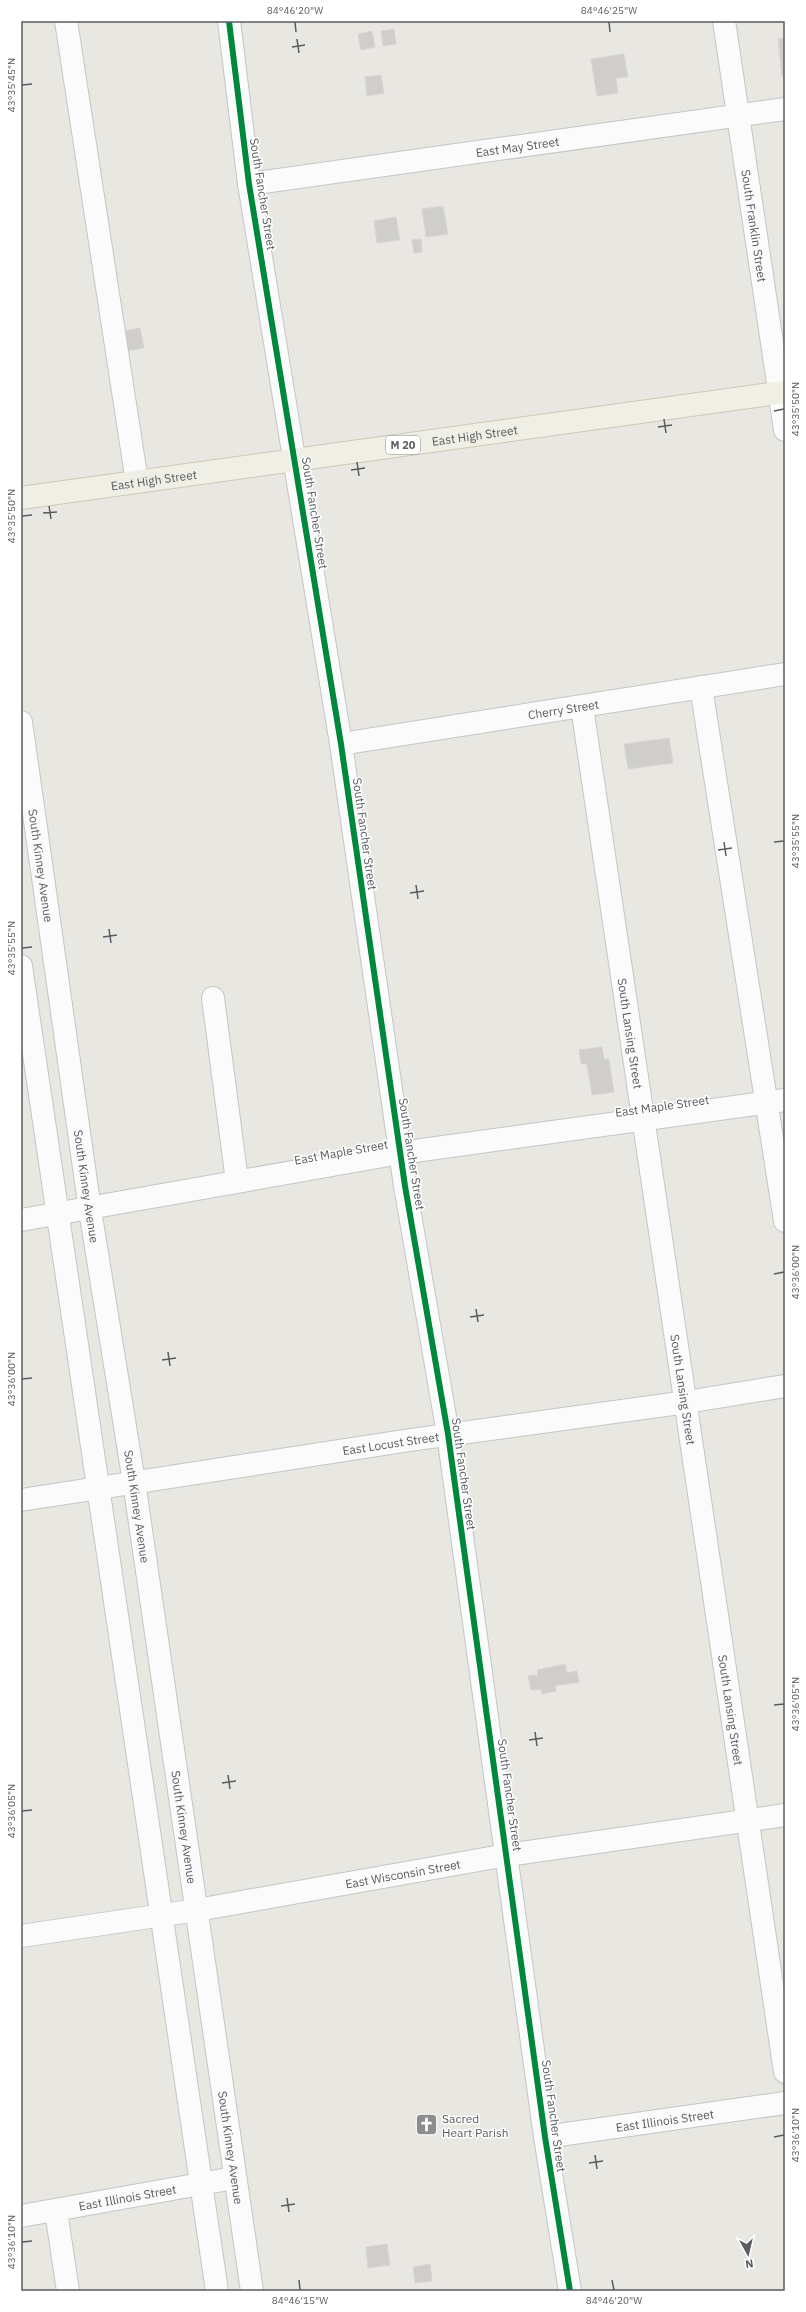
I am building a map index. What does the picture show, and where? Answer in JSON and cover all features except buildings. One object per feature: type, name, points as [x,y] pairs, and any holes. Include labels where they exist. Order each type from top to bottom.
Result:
[{"type":"main road","name":"East High Street","points":[[21,498],[782,392]]},
{"type":"street","points":[[66,21],[137,482]]},
{"type":"street","name":"South Fancher Street","points":[[229,21],[249,184],[296,460],[341,744],[400,1153],[448,1434],[508,1855],[545,2137],[570,2291]]},
{"type":"street","name":"South Franklin Street","points":[[724,21],[782,392],[785,430]]},
{"type":"street","name":"East May Street","points":[[249,184],[785,109]]},
{"type":"street","name":"Cherry Street","points":[[341,744],[785,674]]},
{"type":"street","points":[[701,687],[775,1102],[785,1221]]},
{"type":"street","name":"South Lansing Street","points":[[582,707],[687,1402],[746,1821],[785,2072]]},
{"type":"street","name":"South Kinney Avenue","points":[[21,722],[28,807],[90,1210],[134,1482],[197,1910],[234,2178],[252,2291]]},
{"type":"street","points":[[21,966],[217,2291]]},
{"type":"street","points":[[213,998],[237,1181]]},
{"type":"street","name":"East Maple Street","points":[[21,1220],[90,1210],[237,1181],[400,1153],[775,1102]]},
{"type":"street","name":"East Locust Street","points":[[21,1500],[448,1434],[687,1402],[785,1386]]},
{"type":"street","name":"East Wisconsin Street","points":[[21,1936],[197,1910],[508,1855],[785,1815]]},
{"type":"street","name":"East Illinois Street","points":[[545,2137],[785,2103]]},
{"type":"street","name":"East Illinois Street","points":[[21,2216],[56,2211],[234,2178]]},
{"type":"street","points":[[56,2211],[68,2291]]},
{"type":"cycle path","points":[[229,21],[249,184],[341,744],[405,1186],[448,1434],[545,2137],[570,2291]]},
{"type":"place","name":"Sacred Heart Parish","points":[[427,2125]]}]
